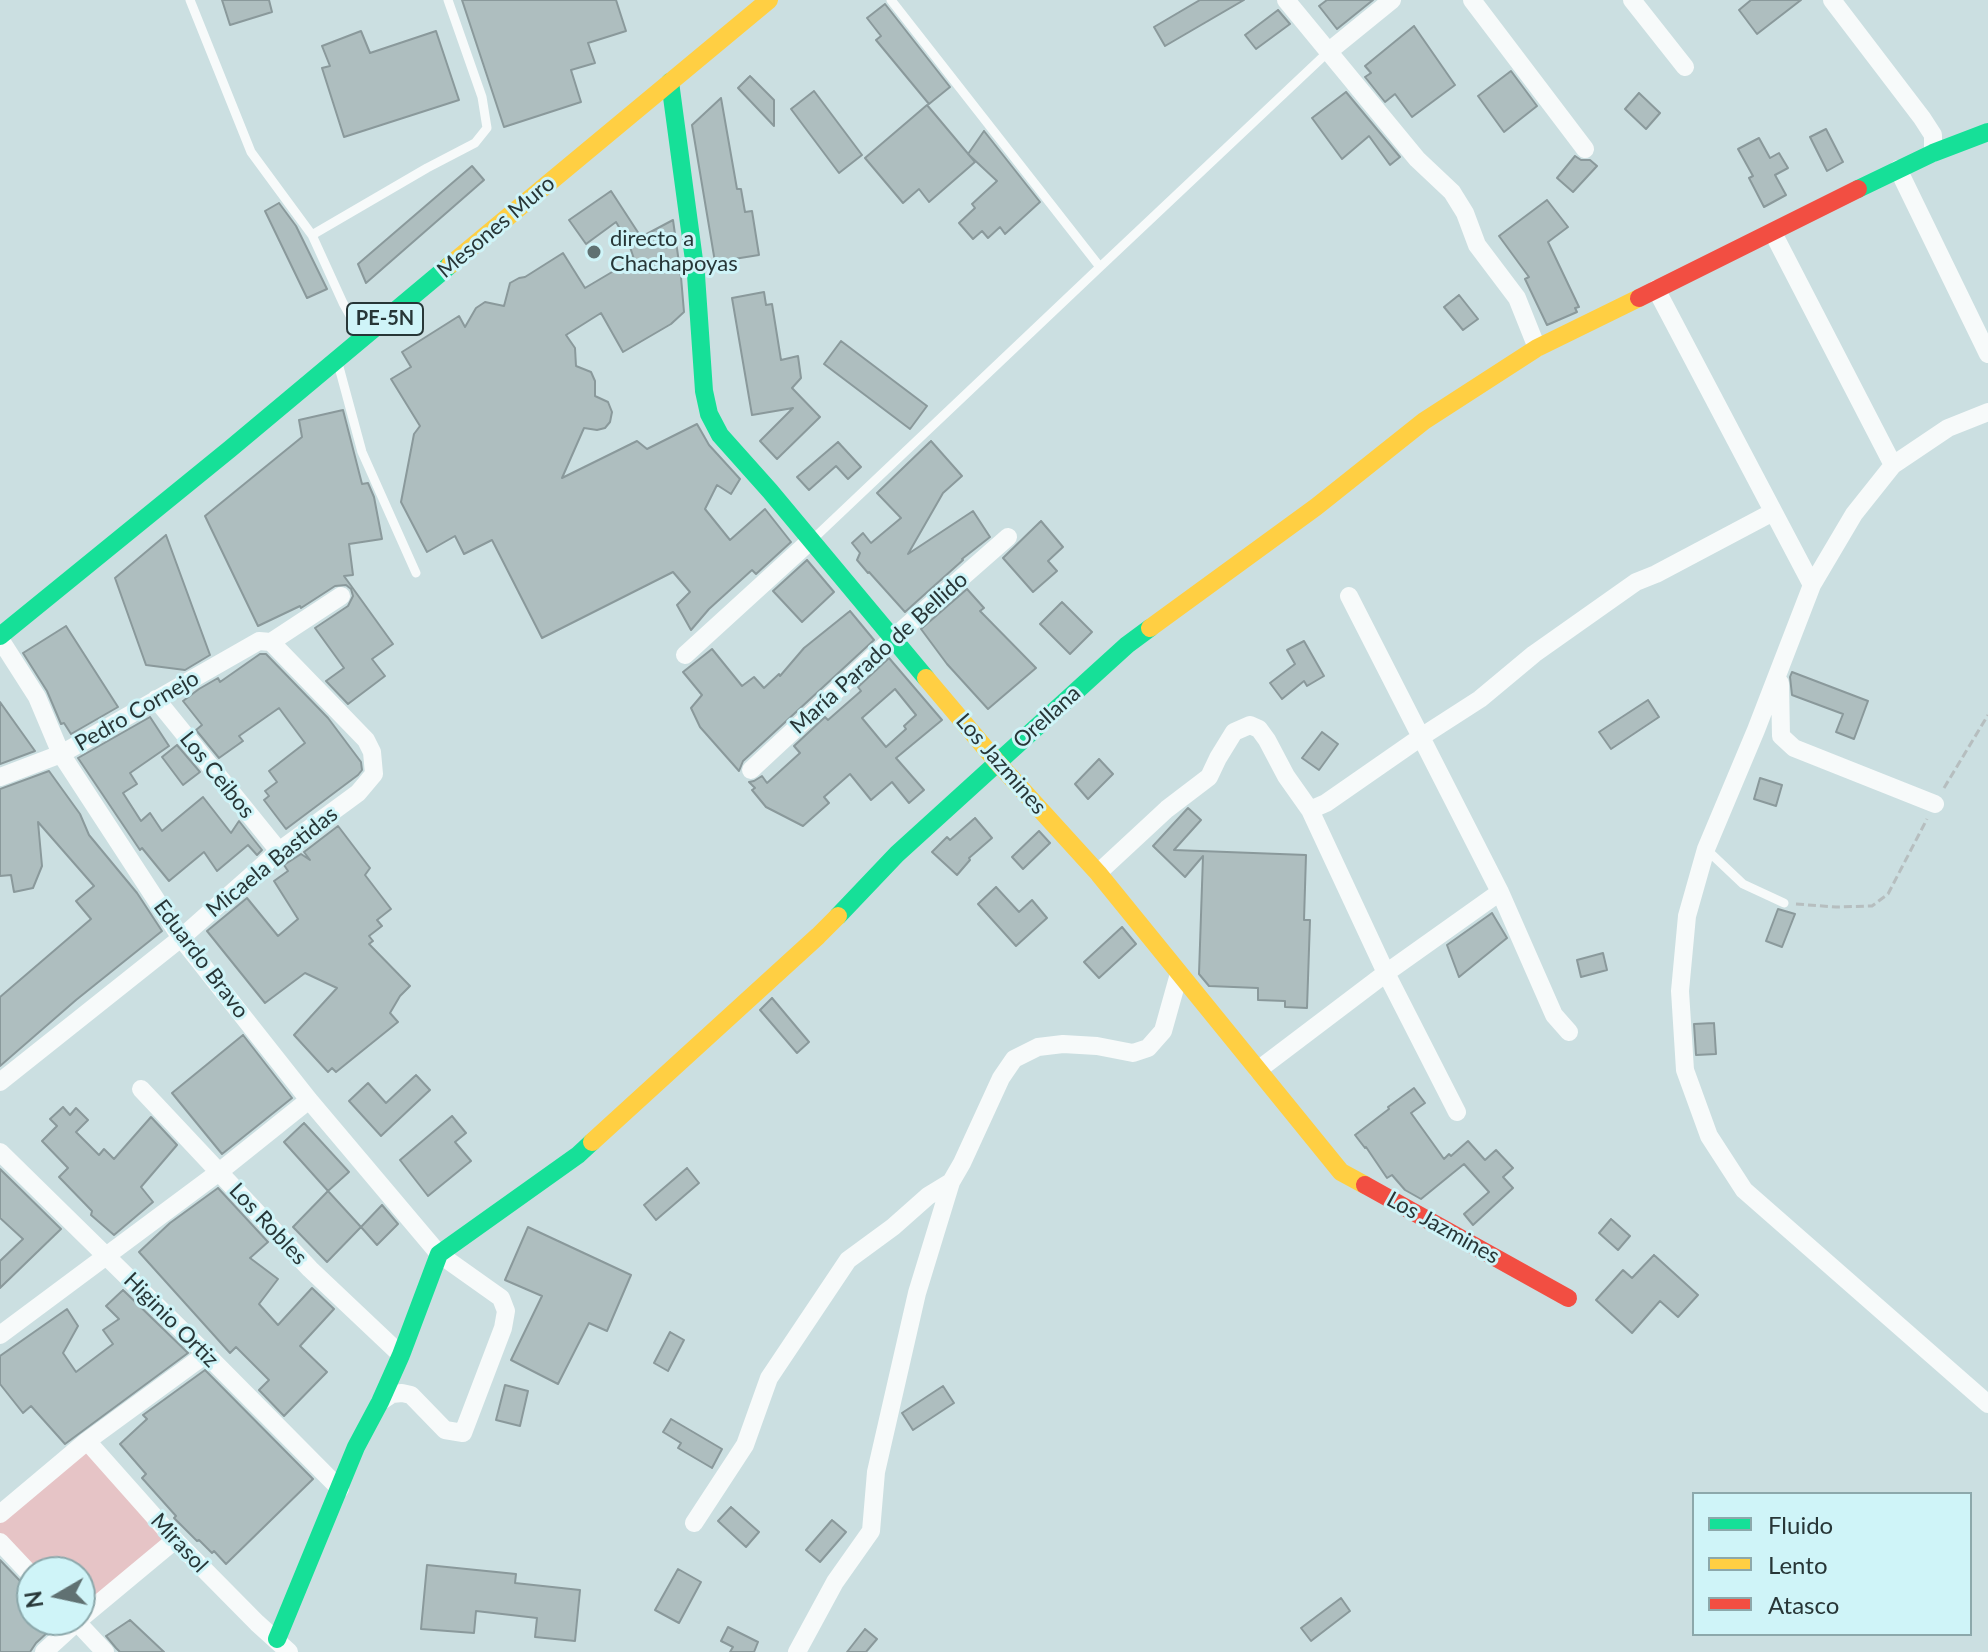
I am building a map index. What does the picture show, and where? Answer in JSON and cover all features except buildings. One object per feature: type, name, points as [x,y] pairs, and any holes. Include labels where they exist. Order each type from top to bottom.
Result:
[{"type":"main road","name":"Mesones Muro","points":[[0,638],[769,0]]},
{"type":"main road","name":"Los Jazmines","points":[[670,82],[696,275],[704,391],[709,414],[720,435],[997,762],[1098,873],[1341,1172],[1568,1298]]},
{"type":"main road","name":"Orellana","points":[[439,1254],[578,1155],[818,936],[897,854],[1127,645],[1316,507],[1424,421],[1537,348],[1898,169],[1988,132]]},
{"type":"main road","points":[[283,1646],[356,1447],[401,1355],[439,1254]]},
{"type":"street","points":[[1286,0],[1417,159],[1452,192],[1465,213],[1477,245],[1517,298],[1537,348]]},
{"type":"street","points":[[1328,52],[1392,0]]},
{"type":"street","points":[[1472,0],[1585,149]]},
{"type":"street","points":[[1632,0],[1685,67]]},
{"type":"street","points":[[1832,0],[1922,118],[1933,135],[1933,153]]},
{"type":"street","points":[[1898,169],[1988,354]]},
{"type":"street","points":[[1773,233],[1893,465]]},
{"type":"street","points":[[1656,289],[1812,585]]},
{"type":"street","points":[[1988,412],[1948,428],[1893,465],[1854,514],[1812,585],[1780,672],[1706,849],[1687,916],[1680,991],[1685,1070],[1709,1136],[1744,1190],[1988,1404]]},
{"type":"street","points":[[1310,810],[1326,803],[1480,699],[1534,654],[1636,582],[1773,512]]},
{"type":"street","name":"María Parado de Bellido","points":[[751,770],[893,638],[1008,537]]},
{"type":"street","points":[[685,655],[810,541]]},
{"type":"street","name":"Pedro Cornejo","points":[[0,777],[61,754],[259,641],[271,642],[341,596]]},
{"type":"street","points":[[1349,596],[1500,892],[1554,1015],[1569,1032]]},
{"type":"street","name":"Eduardo Bravo","points":[[0,638],[37,697],[61,754],[181,938],[309,1100],[439,1254],[501,1298],[506,1311],[503,1328],[463,1433],[445,1430],[411,1395],[392,1394],[380,1402]]},
{"type":"street","name":"Micaela Bastidas","points":[[0,1082],[181,938],[279,851],[358,793],[374,774],[372,752],[366,740],[271,642]]},
{"type":"street","points":[[1780,672],[1781,736],[1794,748],[1935,804]]},
{"type":"street","name":"Los Ceibos","points":[[156,699],[279,851]]},
{"type":"street","points":[[1098,873],[1167,809],[1209,777],[1234,732],[1250,725],[1259,729],[1310,810],[1386,973],[1457,1112]]},
{"type":"street","points":[[1258,1070],[1500,892]]},
{"type":"street","points":[[797,1652],[835,1582],[871,1531],[876,1472],[917,1293],[951,1182],[1001,1078],[1014,1059],[1038,1047],[1063,1044],[1097,1046],[1133,1053],[1148,1048],[1163,1031],[1179,974]]},
{"type":"street","name":"Los Robles","points":[[141,1089],[310,1269],[401,1355]]},
{"type":"street","points":[[0,1335],[219,1172],[309,1100]]},
{"type":"street","name":"Higinio Ortiz","points":[[0,1152],[340,1489]]},
{"type":"street","points":[[694,1523],[745,1445],[769,1378],[848,1260],[928,1196],[951,1182]]},
{"type":"street","points":[[0,1514],[87,1441],[206,1354]]},
{"type":"street","name":"Mirasol","points":[[87,1441],[175,1540],[283,1646]]},
{"type":"street","points":[[96,1605],[175,1540]]},
{"type":"street","points":[[0,1542],[16,1559]]},
{"type":"street","points":[[44,1652],[61,1636]]},
{"type":"street","points":[[92,1636],[105,1652]]},
{"type":"lane","points":[[190,0],[251,152],[312,235],[362,338]]},
{"type":"lane","points":[[312,235],[475,143],[487,128],[482,97],[448,0]]},
{"type":"lane","points":[[891,0],[1100,267]]},
{"type":"lane","points":[[810,541],[1328,52]]},
{"type":"lane","points":[[336,360],[362,452],[416,573]]},
{"type":"lane","points":[[1706,849],[1743,884],[1784,903]]},
{"type":"path","points":[[1784,903],[1872,906],[1888,894],[1935,804],[1988,715]]},
{"type":"shaded area","points":[[87,1441],[175,1540],[96,1606],[96,1556],[16,1557],[0,1542],[0,1514]]},
{"type":"traffic: fast","points":[[670,82],[696,275],[704,391],[709,414],[720,435],[926,678]]},
{"type":"traffic: fast","points":[[1858,189],[1933,153],[1988,132]]},
{"type":"traffic: fast","points":[[0,636],[450,265]]},
{"type":"traffic: fast","points":[[838,916],[897,854],[1127,645],[1150,628]]},
{"type":"traffic: fast","points":[[277,1639],[356,1447],[401,1355],[439,1254],[592,1142]]},
{"type":"traffic: slow","points":[[450,265],[769,0]]},
{"type":"traffic: slow","points":[[1150,628],[1316,507],[1424,421],[1537,348],[1639,298]]},
{"type":"traffic: slow","points":[[926,678],[1098,873],[1341,1172],[1365,1185]]},
{"type":"traffic: slow","points":[[592,1142],[838,916]]},
{"type":"traffic: jam","points":[[1639,298],[1858,189]]},
{"type":"traffic: jam","points":[[1365,1185],[1568,1298]]},
{"type":"place","name":"directo a Chachapoyas","points":[[594,252]]}]
